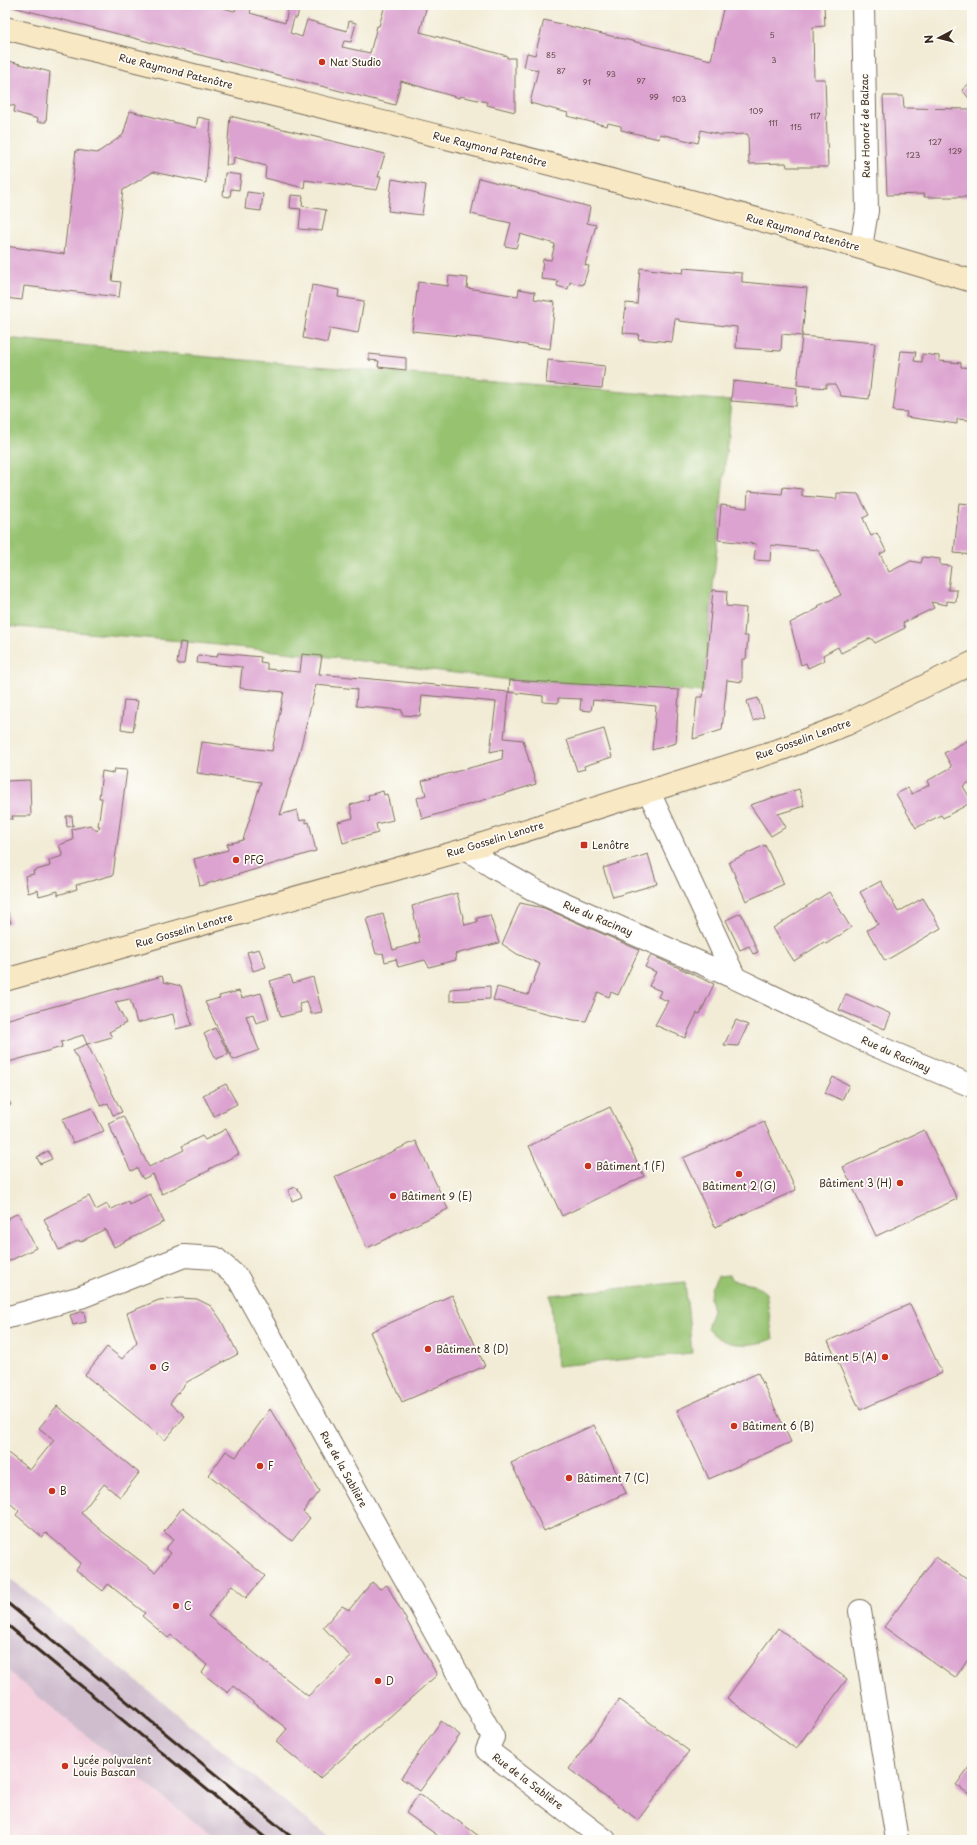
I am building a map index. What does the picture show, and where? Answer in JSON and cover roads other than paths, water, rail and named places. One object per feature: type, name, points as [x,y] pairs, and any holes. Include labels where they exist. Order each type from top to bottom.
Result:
[{"type":"main road","name":"Rue Raymond Patenôtre","points":[[5,28],[518,156],[861,247],[972,281]]},
{"type":"main road","name":"Rue Gosselin Lenotre","points":[[5,980],[467,849],[782,749],[847,724],[972,663]]},
{"type":"street","name":"Rue Honoré de Balzac","points":[[861,247],[866,211],[863,5]]},
{"type":"street","points":[[649,792],[735,978]]},
{"type":"street","name":"Rue du Racinay","points":[[467,849],[493,867],[536,891],[735,978],[874,1045],[972,1086]]},
{"type":"street","name":"Rue de la Sablière","points":[[5,1318],[81,1296],[184,1256],[215,1258],[238,1278],[493,1737],[487,1750],[605,1840]]},
{"type":"street","points":[[860,1611],[896,1840]]},
{"type":"railway","points":[[5,1601],[295,1840]]},
{"type":"railway","points":[[5,1623],[268,1840]]},
{"type":"place","name":"Nat Studio","points":[[322,62]]},
{"type":"place","name":"Lenôtre","points":[[584,845]]},
{"type":"place","name":"PFG","points":[[236,860]]},
{"type":"place","name":"Bâtiment 1 (F)","points":[[588,1166]]},
{"type":"place","name":"Bâtiment 2 (G)","points":[[739,1174]]},
{"type":"place","name":"Bâtiment 3 (H)","points":[[900,1183]]},
{"type":"place","name":"Bâtiment 9 (E)","points":[[393,1196]]},
{"type":"place","name":"Bâtiment 8 (D)","points":[[428,1349]]},
{"type":"place","name":"Bâtiment 5 (A)","points":[[885,1357]]},
{"type":"place","name":"G","points":[[153,1367]]},
{"type":"place","name":"Bâtiment 6 (B)","points":[[734,1426]]},
{"type":"place","name":"F","points":[[260,1466]]},
{"type":"place","name":"Bâtiment 7 (C)","points":[[569,1478]]},
{"type":"place","name":"B","points":[[52,1491]]},
{"type":"place","name":"C","points":[[176,1606]]},
{"type":"place","name":"D","points":[[378,1681]]},
{"type":"place","name":"Lycée polyvalent Louis Bascan","points":[[65,1766]]}]
